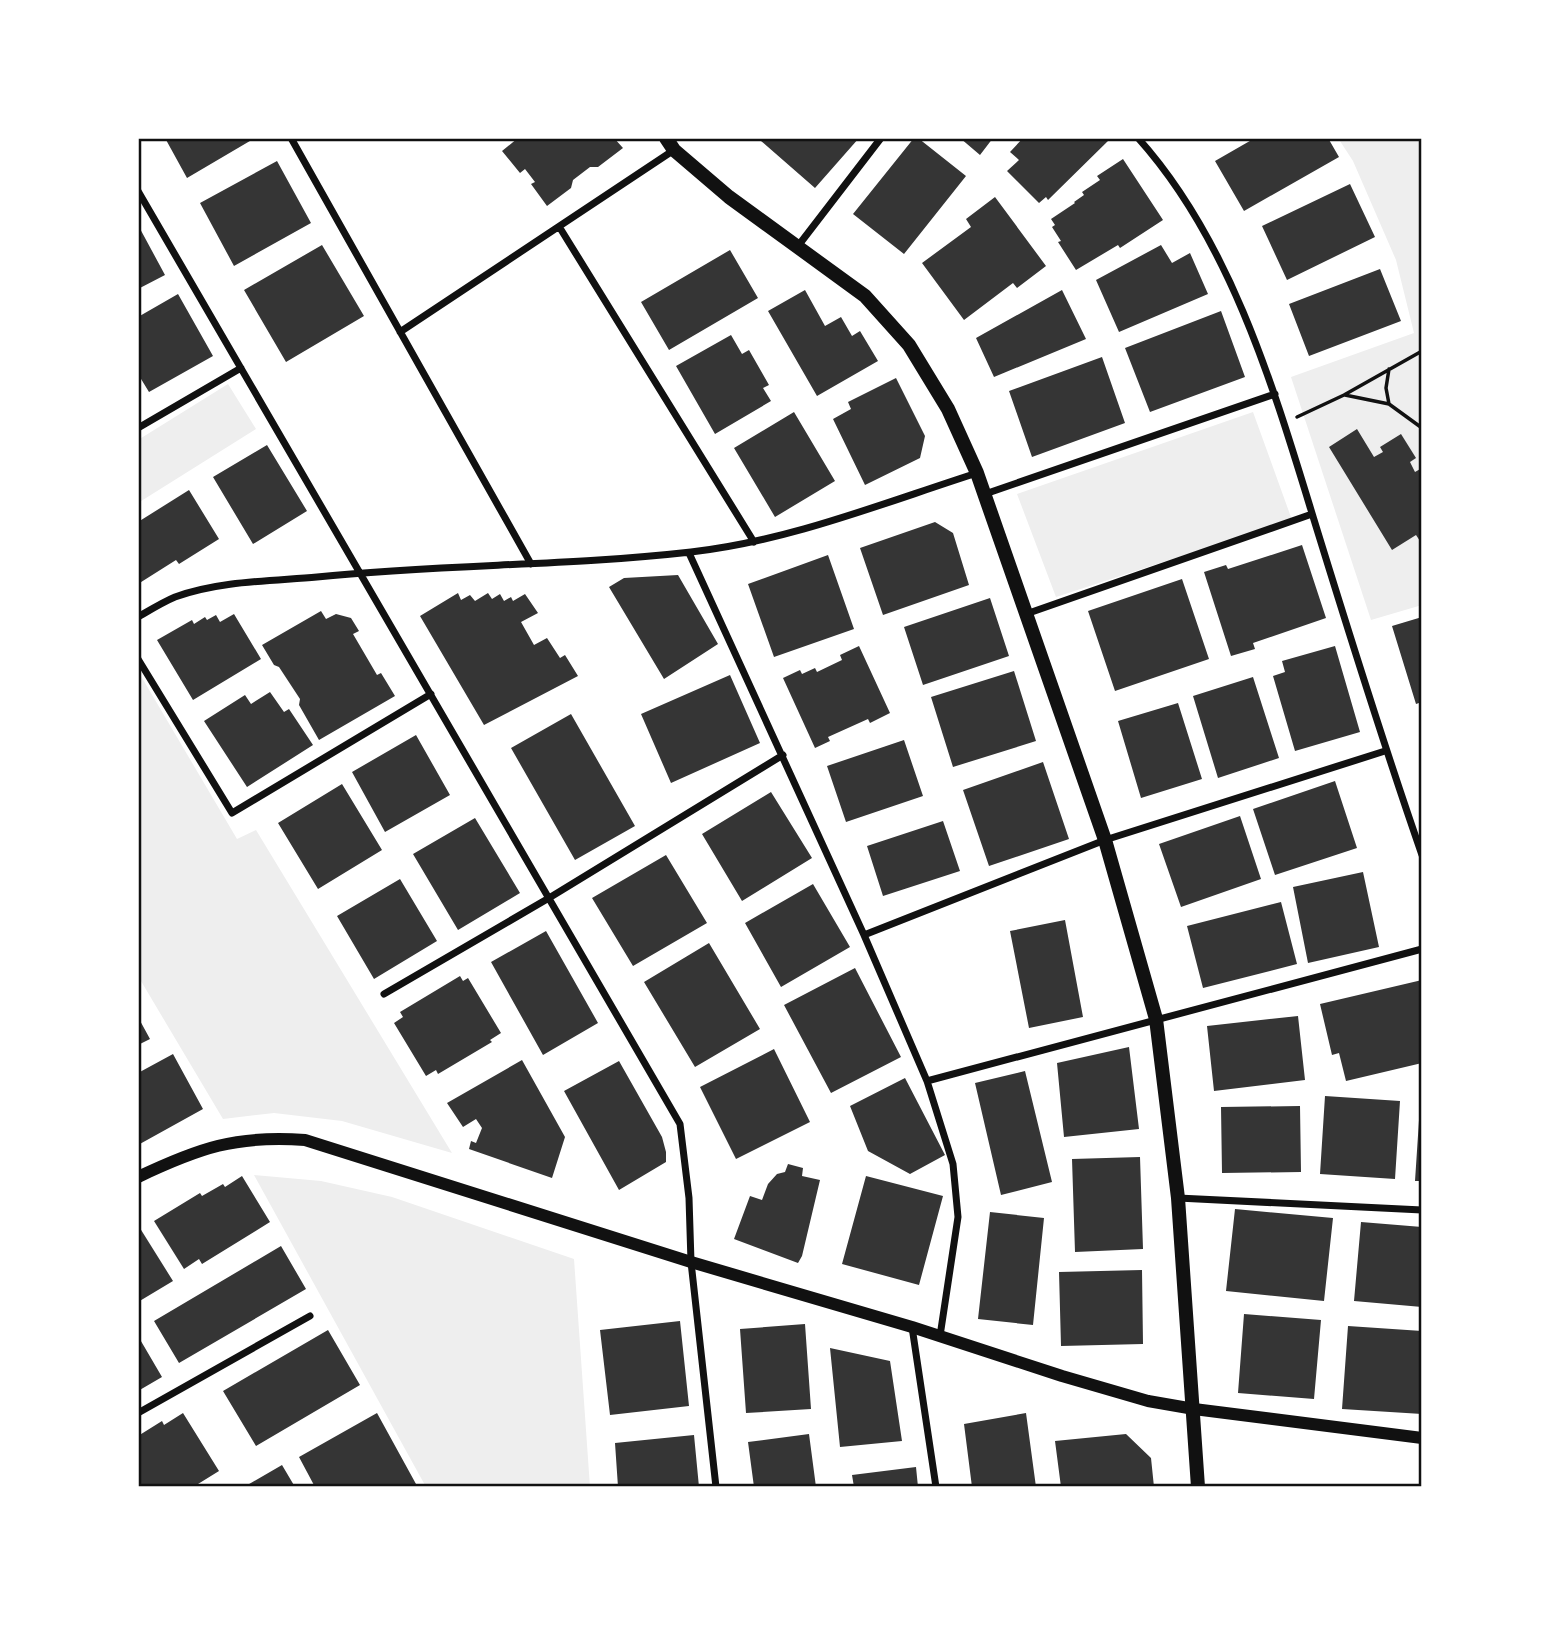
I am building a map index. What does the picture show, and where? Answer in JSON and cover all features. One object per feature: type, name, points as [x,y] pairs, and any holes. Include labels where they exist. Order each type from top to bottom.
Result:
[{"type":"main road","points":[[670,144],[729,197],[865,296],[909,345],[948,409],[985,494],[1105,840],[1156,1019],[1178,1198],[1198,1487]]},
{"type":"street","points":[[291,138],[530,564]]},
{"type":"street","points":[[798,246],[881,138]]},
{"type":"street","points":[[1138,138],[1162,164],[1225,267],[1275,394],[1385,751],[1422,855]]},
{"type":"street","points":[[400,332],[560,228],[670,144]]},
{"type":"street","points":[[138,191],[680,1124],[689,1198],[691,1262],[716,1487]]},
{"type":"street","points":[[560,228],[754,542]]},
{"type":"street","points":[[138,428],[241,368]]},
{"type":"street","points":[[985,494],[1275,394]]},
{"type":"street","points":[[138,617],[174,597],[212,587],[360,572],[530,564],[689,552],[754,542],[782,536],[976,473]]},
{"type":"street","points":[[1026,614],[1312,514]]},
{"type":"street","points":[[689,552],[864,935],[927,1082],[953,1164],[958,1217],[940,1336]]},
{"type":"street","points":[[138,659],[232,813],[431,694]]},
{"type":"street","points":[[864,935],[1105,840],[1385,751]]},
{"type":"street","points":[[384,994],[549,898],[783,755]]},
{"type":"street","points":[[927,1082],[1422,949]]},
{"type":"street","points":[[138,1177],[202,1149],[235,1141],[269,1138],[304,1140],[691,1262],[912,1327],[1148,1401],[1422,1438]]},
{"type":"street","points":[[1178,1198],[1422,1210]]},
{"type":"street","points":[[138,1413],[310,1316]]},
{"type":"street","points":[[912,1327],[936,1487]]},
{"type":"path","points":[[1284,423],[1343,395],[1422,351]]},
{"type":"path","points":[[1389,369],[1385,388],[1389,404]]},
{"type":"path","points":[[1343,395],[1389,404],[1422,428]]},
{"type":"shaded area","points":[[1338,138],[1422,138],[1422,605],[1371,620],[1291,377],[1414,333],[1396,260],[1353,161]]},
{"type":"shaded area","points":[[228,384],[256,429],[138,503],[138,440]]},
{"type":"shaded area","points":[[1253,412],[1292,520],[1056,597],[1017,494]]},
{"type":"shaded area","points":[[138,671],[237,839],[256,830],[452,1153],[342,1121],[274,1113],[223,1119],[138,976]]},
{"type":"shaded area","points":[[254,1175],[321,1181],[392,1197],[574,1259],[590,1487],[426,1487]]},
{"type":"building","points":[[165,138],[255,138],[187,178]]},
{"type":"building","points":[[518,138],[614,138],[623,148],[598,167],[590,167],[573,180],[571,188],[547,206],[531,184],[535,182],[525,169],[520,173],[502,151]]},
{"type":"building","points":[[763,138],[859,138],[815,188],[761,141]]},
{"type":"building","points":[[914,138],[918,138],[966,176],[904,254],[853,214]]},
{"type":"building","points":[[960,138],[993,138],[980,155]]},
{"type":"building","points":[[1023,138],[1109,140],[1048,200],[1046,197],[1039,203],[1007,171],[1019,160],[1010,152]]},
{"type":"building","points":[[1255,138],[1328,138],[1339,157],[1244,211],[1215,161]]},
{"type":"building","points":[[1123,159],[1163,220],[1120,248],[1118,245],[1076,270],[1058,242],[1061,241],[1052,227],[1055,225],[1051,219],[1084,195],[1082,192],[1100,180],[1097,176]]},
{"type":"building","points":[[277,161],[311,223],[234,266],[200,203]]},
{"type":"building","points":[[1350,184],[1375,237],[1287,280],[1262,226]]},
{"type":"building","points":[[995,197],[1046,266],[1017,288],[1013,283],[964,320],[922,263],[971,227],[966,219]]},
{"type":"building","points":[[138,225],[165,275],[138,289]]},
{"type":"building","points":[[322,245],[364,316],[286,362],[244,290]]},
{"type":"building","points":[[1161,245],[1172,263],[1190,253],[1208,294],[1119,332],[1096,280]]},
{"type":"building","points":[[730,250],[758,298],[669,350],[641,302]]},
{"type":"building","points":[[1380,269],[1401,321],[1309,356],[1289,304]]},
{"type":"building","points":[[805,290],[825,326],[841,317],[852,336],[860,331],[878,361],[817,396],[768,311]]},
{"type":"building","points":[[1062,290],[1086,339],[994,377],[976,338]]},
{"type":"building","points":[[178,294],[213,356],[149,392],[138,374],[138,317]]},
{"type":"building","points":[[1221,311],[1245,377],[1150,412],[1125,348]]},
{"type":"building","points":[[731,335],[742,354],[749,350],[769,385],[763,388],[771,401],[715,434],[676,366]]},
{"type":"building","points":[[1102,357],[1125,423],[1032,457],[1009,391]]},
{"type":"building","points":[[896,378],[925,436],[920,458],[865,485],[833,419],[851,409],[848,402]]},
{"type":"building","points":[[794,412],[835,481],[775,517],[734,448]]},
{"type":"building","points":[[1357,429],[1374,457],[1383,452],[1380,447],[1401,434],[1416,458],[1410,462],[1415,472],[1422,468],[1422,500],[1419,502],[1422,507],[1422,544],[1416,535],[1392,550],[1329,447]]},
{"type":"building","points":[[267,445],[307,511],[253,544],[213,477]]},
{"type":"building","points":[[189,490],[219,539],[179,564],[176,560],[138,584],[138,522]]},
{"type":"building","points":[[935,522],[953,533],[969,585],[883,615],[860,548]]},
{"type":"building","points":[[1302,545],[1326,618],[1253,643],[1255,649],[1231,656],[1204,572],[1226,565],[1228,569]]},
{"type":"building","points":[[828,555],[854,629],[774,657],[748,584]]},
{"type":"building","points":[[678,575],[718,644],[664,679],[609,587],[624,578]]},
{"type":"building","points":[[1182,579],[1209,659],[1115,691],[1088,611]]},
{"type":"building","points":[[458,593],[461,600],[470,595],[475,601],[488,593],[492,599],[500,594],[504,601],[511,597],[513,601],[525,594],[538,613],[521,622],[534,645],[547,638],[560,658],[565,655],[578,676],[484,725],[420,616]]},
{"type":"building","points":[[990,598],[1009,656],[923,685],[904,627]]},
{"type":"building","points":[[321,611],[326,619],[336,614],[351,618],[359,631],[353,634],[377,675],[381,673],[395,696],[319,740],[299,705],[300,699],[262,645]]},
{"type":"building","points":[[234,614],[261,659],[193,700],[157,640],[192,620],[194,624],[205,617],[207,620],[216,615],[220,622]]},
{"type":"building","points":[[1422,617],[1422,702],[1416,704],[1392,626]]},
{"type":"building","points":[[859,646],[890,713],[870,723],[868,719],[828,737],[830,741],[815,748],[783,678],[800,670],[802,674],[815,668],[817,672],[842,660],[840,655]]},
{"type":"building","points":[[1335,646],[1360,732],[1295,751],[1273,676],[1285,672],[1282,661]]},
{"type":"building","points":[[1014,671],[1036,741],[953,767],[931,697]]},
{"type":"building","points":[[730,675],[760,743],[671,783],[641,714]]},
{"type":"building","points":[[1253,677],[1279,758],[1218,778],[1193,696]]},
{"type":"building","points":[[270,692],[284,712],[289,709],[313,745],[247,787],[204,721],[245,695],[251,704]]},
{"type":"building","points":[[1178,703],[1202,779],[1141,798],[1118,721]]},
{"type":"building","points":[[571,714],[635,826],[575,860],[511,748]]},
{"type":"building","points":[[416,735],[450,795],[385,832],[352,772]]},
{"type":"building","points":[[904,740],[923,796],[846,822],[827,766]]},
{"type":"building","points":[[1043,762],[1069,839],[989,866],[963,790]]},
{"type":"building","points":[[1335,781],[1357,848],[1275,875],[1253,809]]},
{"type":"building","points":[[342,784],[382,850],[318,889],[278,823]]},
{"type":"building","points":[[771,792],[812,858],[742,901],[702,834]]},
{"type":"building","points":[[1240,816],[1261,879],[1181,907],[1159,844]]},
{"type":"building","points":[[475,818],[520,893],[458,930],[413,854]]},
{"type":"building","points":[[943,821],[960,871],[883,896],[867,846]]},
{"type":"building","points":[[666,855],[707,923],[633,966],[592,898]]},
{"type":"building","points":[[1363,872],[1379,947],[1308,963],[1293,887]]},
{"type":"building","points":[[400,879],[437,941],[374,979],[337,916]]},
{"type":"building","points":[[813,884],[850,947],[781,987],[745,923]]},
{"type":"building","points":[[1281,902],[1297,964],[1203,988],[1187,926]]},
{"type":"building","points":[[1065,920],[1083,1017],[1029,1028],[1010,931]]},
{"type":"building","points":[[546,931],[598,1023],[543,1055],[491,962]]},
{"type":"building","points":[[709,943],[760,1029],[695,1067],[644,982]]},
{"type":"building","points":[[855,968],[901,1057],[831,1093],[784,1005]]},
{"type":"building","points":[[460,976],[463,981],[468,978],[501,1033],[490,1040],[492,1042],[438,1074],[436,1070],[426,1076],[394,1023],[403,1017],[400,1012]]},
{"type":"building","points":[[1422,980],[1422,1063],[1346,1081],[1339,1053],[1332,1055],[1320,1004]]},
{"type":"building","points":[[1298,1016],[1305,1080],[1214,1091],[1207,1026]]},
{"type":"building","points":[[138,1017],[150,1039],[138,1045]]},
{"type":"building","points":[[1129,1047],[1139,1129],[1064,1137],[1057,1063]]},
{"type":"building","points":[[774,1049],[810,1122],[736,1159],[700,1087]]},
{"type":"building","points":[[173,1054],[203,1109],[138,1145],[138,1073]]},
{"type":"building","points":[[522,1060],[565,1137],[552,1178],[469,1149],[471,1141],[476,1143],[482,1128],[476,1119],[463,1127],[447,1103]]},
{"type":"building","points":[[619,1061],[662,1137],[666,1162],[619,1190],[564,1091]]},
{"type":"building","points":[[1025,1071],[1052,1182],[1001,1195],[975,1083]]},
{"type":"building","points":[[905,1078],[945,1155],[910,1174],[868,1151],[850,1106]]},
{"type":"building","points":[[1325,1096],[1400,1101],[1395,1179],[1320,1174]]},
{"type":"building","points":[[1420,1105],[1422,1181],[1415,1181]]},
{"type":"building","points":[[1300,1106],[1301,1172],[1222,1173],[1221,1107]]},
{"type":"building","points":[[1140,1157],[1143,1249],[1075,1252],[1072,1159]]},
{"type":"building","points":[[788,1164],[803,1168],[802,1176],[820,1180],[798,1263],[734,1239],[750,1196],[762,1200],[768,1184],[777,1174],[785,1172]]},
{"type":"building","points":[[242,1176],[270,1222],[202,1264],[199,1259],[184,1269],[154,1221],[200,1193],[202,1196],[223,1184],[225,1187]]},
{"type":"building","points":[[866,1176],[943,1196],[919,1285],[842,1264]]},
{"type":"building","points":[[1235,1209],[1333,1218],[1324,1301],[1226,1291]]},
{"type":"building","points":[[990,1212],[1044,1218],[1033,1325],[978,1319]]},
{"type":"building","points":[[1361,1222],[1422,1227],[1422,1307],[1354,1301]]},
{"type":"building","points":[[138,1225],[173,1281],[138,1302]]},
{"type":"building","points":[[281,1246],[306,1289],[179,1363],[154,1321]]},
{"type":"building","points":[[1142,1270],[1143,1344],[1061,1346],[1059,1272]]},
{"type":"building","points":[[1244,1314],[1321,1320],[1314,1399],[1238,1393]]},
{"type":"building","points":[[680,1321],[689,1406],[610,1415],[600,1330]]},
{"type":"building","points":[[805,1324],[811,1409],[746,1413],[740,1329]]},
{"type":"building","points":[[1348,1326],[1422,1331],[1422,1414],[1342,1409]]},
{"type":"building","points":[[328,1330],[360,1385],[256,1446],[223,1391]]},
{"type":"building","points":[[138,1336],[162,1377],[138,1391]]},
{"type":"building","points":[[830,1348],[890,1361],[902,1441],[840,1447]]},
{"type":"building","points":[[183,1413],[219,1471],[198,1484],[201,1487],[138,1487],[138,1436],[162,1421],[164,1425]]},
{"type":"building","points":[[377,1413],[416,1484],[411,1487],[315,1487],[299,1457]]},
{"type":"building","points":[[1026,1413],[1036,1487],[972,1487],[964,1424]]},
{"type":"building","points":[[809,1434],[816,1487],[754,1487],[748,1442]]},
{"type":"building","points":[[1126,1434],[1151,1458],[1154,1487],[1061,1487],[1055,1441]]},
{"type":"building","points":[[694,1435],[699,1487],[618,1487],[615,1443]]},
{"type":"building","points":[[282,1465],[295,1487],[244,1487]]},
{"type":"building","points":[[916,1467],[918,1487],[854,1487],[852,1475]]}]
